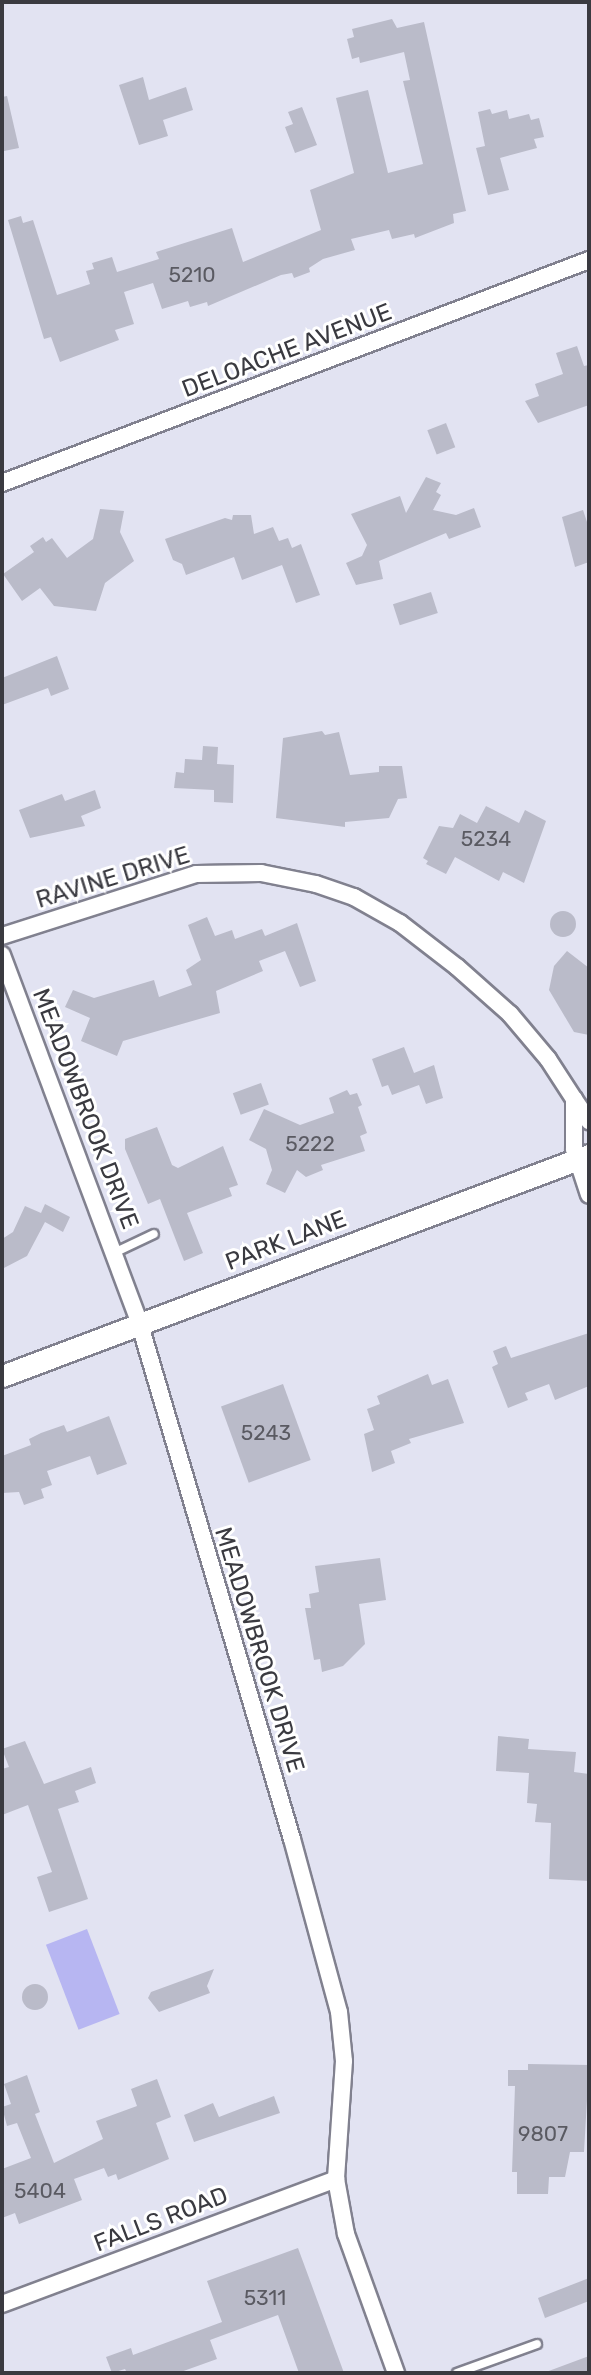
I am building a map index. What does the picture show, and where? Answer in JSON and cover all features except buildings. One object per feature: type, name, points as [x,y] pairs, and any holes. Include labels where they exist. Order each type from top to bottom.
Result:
[{"type":"street","name":"DELOACHE AVENUE","points":[[2,483],[589,260]]},
{"type":"street","name":"RAVINE DRIVE","points":[[2,936],[196,874],[261,873],[316,884],[400,923],[457,967],[510,1014],[589,1121]]},
{"type":"street","name":"MEADOWBROOK DRIVE","points":[[2,955],[140,1325],[339,2012],[344,2061],[337,2179],[346,2234],[396,2373]]},
{"type":"street","points":[[574,1099],[589,1195]]},
{"type":"street","name":"PARK LANE","points":[[2,1376],[583,1157]]},
{"type":"street","name":"FALLS ROAD","points":[[2,2304],[337,2179]]},
{"type":"lane","points":[[114,1253],[154,1234]]},
{"type":"lane","points":[[457,2373],[537,2344]]},
{"type":"shaded area","points":[[87,1929],[120,2014],[79,2030],[46,1945]]}]
